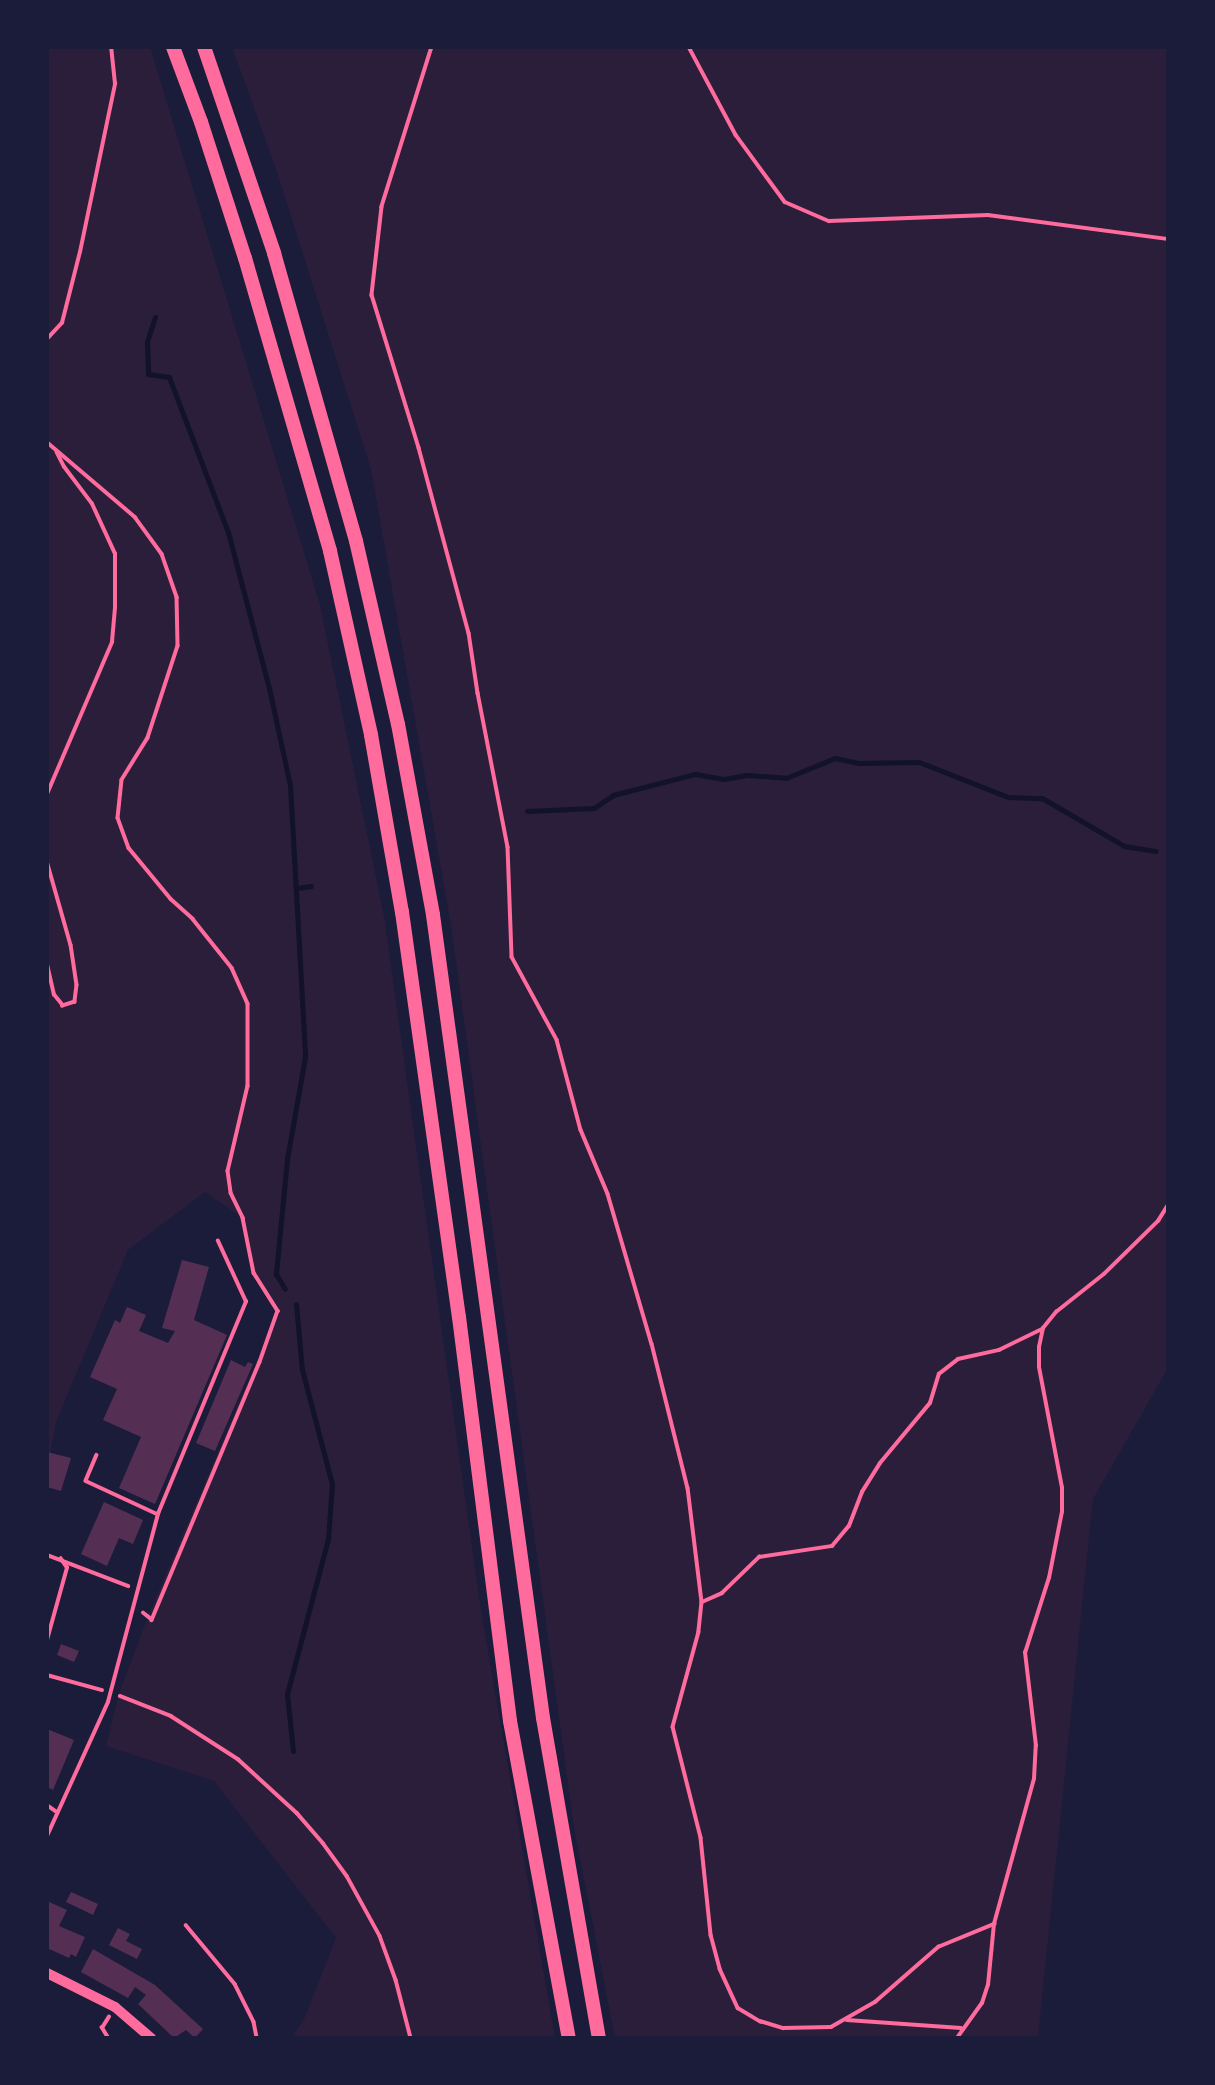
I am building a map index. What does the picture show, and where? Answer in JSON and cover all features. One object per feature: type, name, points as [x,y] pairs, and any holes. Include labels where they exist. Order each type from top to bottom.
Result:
[{"type":"highway","points":[[173,47],[201,122],[245,258],[330,551],[371,735],[402,912],[456,1290],[510,1721],[569,2038]]},
{"type":"highway","points":[[204,47],[282,279],[356,541],[398,724],[433,915],[544,1718],[598,2038]]},
{"type":"main road","points":[[47,1973],[115,2007],[151,2038]]},
{"type":"lane","points":[[47,1836],[108,1702],[158,1514],[246,1302],[218,1241]]},
{"type":"lane","points":[[97,1455],[86,1481],[158,1514]]},
{"type":"lane","points":[[47,1805],[57,1812]]},
{"type":"lane","points":[[186,1925],[235,1984],[254,2022],[257,2038]]},
{"type":"path","points":[[47,339],[62,323],[80,252],[116,84],[111,47]]},
{"type":"path","points":[[432,47],[382,207],[372,295],[419,448],[470,633],[478,694],[508,847],[512,957],[557,1040],[581,1130],[608,1194],[653,1345],[688,1488],[702,1602],[699,1632],[673,1727],[701,1838],[711,1936],[720,1969],[738,2008],[760,2021],[783,2028],[831,2026],[875,2002],[938,1947],[994,1924]]},
{"type":"path","points":[[689,47],[736,135],[785,202],[829,221],[988,215],[1168,239]]},
{"type":"path","points":[[47,442],[135,516],[162,554],[177,597],[178,646],[148,738],[122,780],[118,818],[129,848],[171,899],[193,919],[232,968],[248,1004],[248,1086],[228,1171],[231,1193],[243,1218],[254,1272],[278,1311],[260,1362],[152,1620],[134,1606],[127,1584],[60,1557],[47,1555]]},
{"type":"path","points":[[47,794],[107,654],[115,608],[115,554],[92,504],[64,467],[56,451]]},
{"type":"path","points":[[47,861],[71,945],[78,985],[75,1002],[63,1006],[54,995],[47,965]]},
{"type":"path","points":[[702,1602],[722,1593],[759,1557],[832,1546],[849,1526],[862,1492],[880,1463],[930,1403],[939,1374],[958,1359],[999,1350],[1043,1328],[1056,1312],[1104,1274],[1158,1221],[1168,1205]]},
{"type":"path","points":[[957,2038],[982,2003],[988,1985],[994,1924],[1034,1779],[1036,1746],[1025,1653],[1049,1578],[1062,1512],[1062,1488],[1039,1367],[1043,1328]]},
{"type":"path","points":[[47,1640],[68,1568],[60,1557]]},
{"type":"path","points":[[47,1675],[96,1688]]},
{"type":"path","points":[[129,1699],[171,1716],[238,1759],[297,1812],[323,1843],[347,1876],[380,1936],[396,1980],[411,2038]]},
{"type":"path","points":[[108,2038],[102,2028],[115,2007]]},
{"type":"path","points":[[845,2020],[962,2028]]},
{"type":"shaded area","points":[[47,47],[150,47],[320,605],[384,916],[481,1611],[555,2038],[292,2038],[305,2017],[336,1938],[214,1781],[106,1746],[119,1693],[149,1614],[278,1311],[254,1273],[243,1218],[205,1192],[128,1250],[56,1422],[47,1470]]},
{"type":"shaded area","points":[[232,47],[1168,47],[1168,1368],[1093,1499],[1038,2038],[615,2038],[574,1828],[451,925],[371,469],[276,169]]},
{"type":"building","points":[[182,1260],[209,1267],[194,1320],[227,1335],[155,1504],[119,1488],[141,1437],[103,1420],[117,1389],[90,1377],[115,1320],[120,1323],[127,1307],[146,1315],[139,1331],[168,1343],[175,1331],[162,1328]]},
{"type":"building","points":[[231,1360],[245,1367],[248,1362],[253,1364],[215,1451],[196,1443]]},
{"type":"building","points":[[47,1452],[71,1458],[61,1491],[47,1487]]},
{"type":"building","points":[[104,1502],[143,1520],[133,1544],[119,1538],[107,1566],[81,1554]]},
{"type":"building","points":[[61,1644],[79,1651],[74,1662],[57,1655]]},
{"type":"building","points":[[47,1729],[74,1740],[53,1790],[47,1787]]},
{"type":"building","points":[[71,1892],[98,1904],[93,1915],[66,1902]]},
{"type":"building","points":[[47,1901],[67,1910],[59,1926],[85,1937],[76,1957],[71,1954],[69,1958],[47,1948]]},
{"type":"building","points":[[118,1928],[130,1934],[126,1941],[142,1949],[137,1959],[109,1945]]},
{"type":"building","points":[[93,1949],[155,1985],[203,2029],[195,2038],[186,2030],[174,2038],[138,2004],[146,1995],[135,1987],[128,1998],[81,1972]]},
{"type":"waterway","points":[[155,317],[147,342],[148,374],[169,377],[228,532],[269,688],[290,785],[305,1057],[287,1159],[276,1274],[285,1289]]},
{"type":"waterway","points":[[527,811],[594,808],[613,795],[695,774],[724,779],[747,775],[786,778],[835,758],[859,763],[919,762],[1008,797],[1042,798],[1124,846],[1156,851]]},
{"type":"waterway","points":[[297,888],[311,886]]},
{"type":"waterway","points":[[293,1751],[287,1694],[328,1539],[332,1484],[302,1370],[296,1304]]}]
